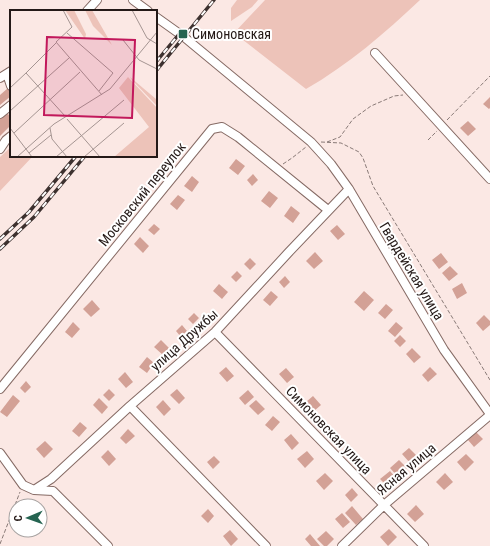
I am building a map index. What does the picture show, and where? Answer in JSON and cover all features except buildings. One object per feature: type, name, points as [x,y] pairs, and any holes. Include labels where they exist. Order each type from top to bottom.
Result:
[{"type":"street","points":[[88,10],[97,0]]},
{"type":"street","points":[[133,0],[147,10]]},
{"type":"street","name":"Гвардейская улица","points":[[157,18],[184,37],[311,142],[331,164],[349,189],[444,350],[490,414]]},
{"type":"street","points":[[375,53],[490,179]]},
{"type":"street","points":[[6,74],[10,84]]},
{"type":"street","points":[[0,114],[10,106]]},
{"type":"street","name":"Московский переулок","points":[[0,388],[212,129],[222,127],[238,137],[328,210]]},
{"type":"street","points":[[0,149],[10,137]]},
{"type":"street","name":"улица Дружбы","points":[[34,490],[51,479],[130,406],[215,332],[349,189]]},
{"type":"street","name":"Симоновская улица","points":[[215,332],[424,546]]},
{"type":"street","points":[[130,406],[266,546]]},
{"type":"street","name":"Ясная улица","points":[[342,546],[384,505],[490,414]]},
{"type":"street","points":[[0,453],[23,485],[34,490],[53,491],[108,546]]},
{"type":"path","points":[[428,140],[490,76]]},
{"type":"path","points":[[327,143],[340,137],[353,119],[371,106],[394,96],[412,93]]},
{"type":"path","name":"Гвардейская улица","points":[[311,142],[341,143],[359,152],[363,158],[373,186],[490,380]]},
{"type":"path","points":[[276,168],[292,158],[311,142]]},
{"type":"path","points":[[0,544],[23,485]]},
{"type":"shaded area","points":[[237,0],[258,0],[252,7],[231,21],[231,8]]},
{"type":"shaded area","points":[[265,0],[420,0],[366,48],[337,70],[306,89],[234,33]]},
{"type":"shaded area","points":[[10,148],[10,157],[32,157],[0,191],[0,157]]},
{"type":"railway","points":[[157,70],[214,0]]},
{"type":"railway","points":[[157,61],[180,33]]},
{"type":"railway","points":[[0,239],[29,212],[75,157]]},
{"type":"railway","points":[[0,249],[34,217],[84,157]]},
{"type":"place","name":"Симоновская","points":[[183,34]]}]
